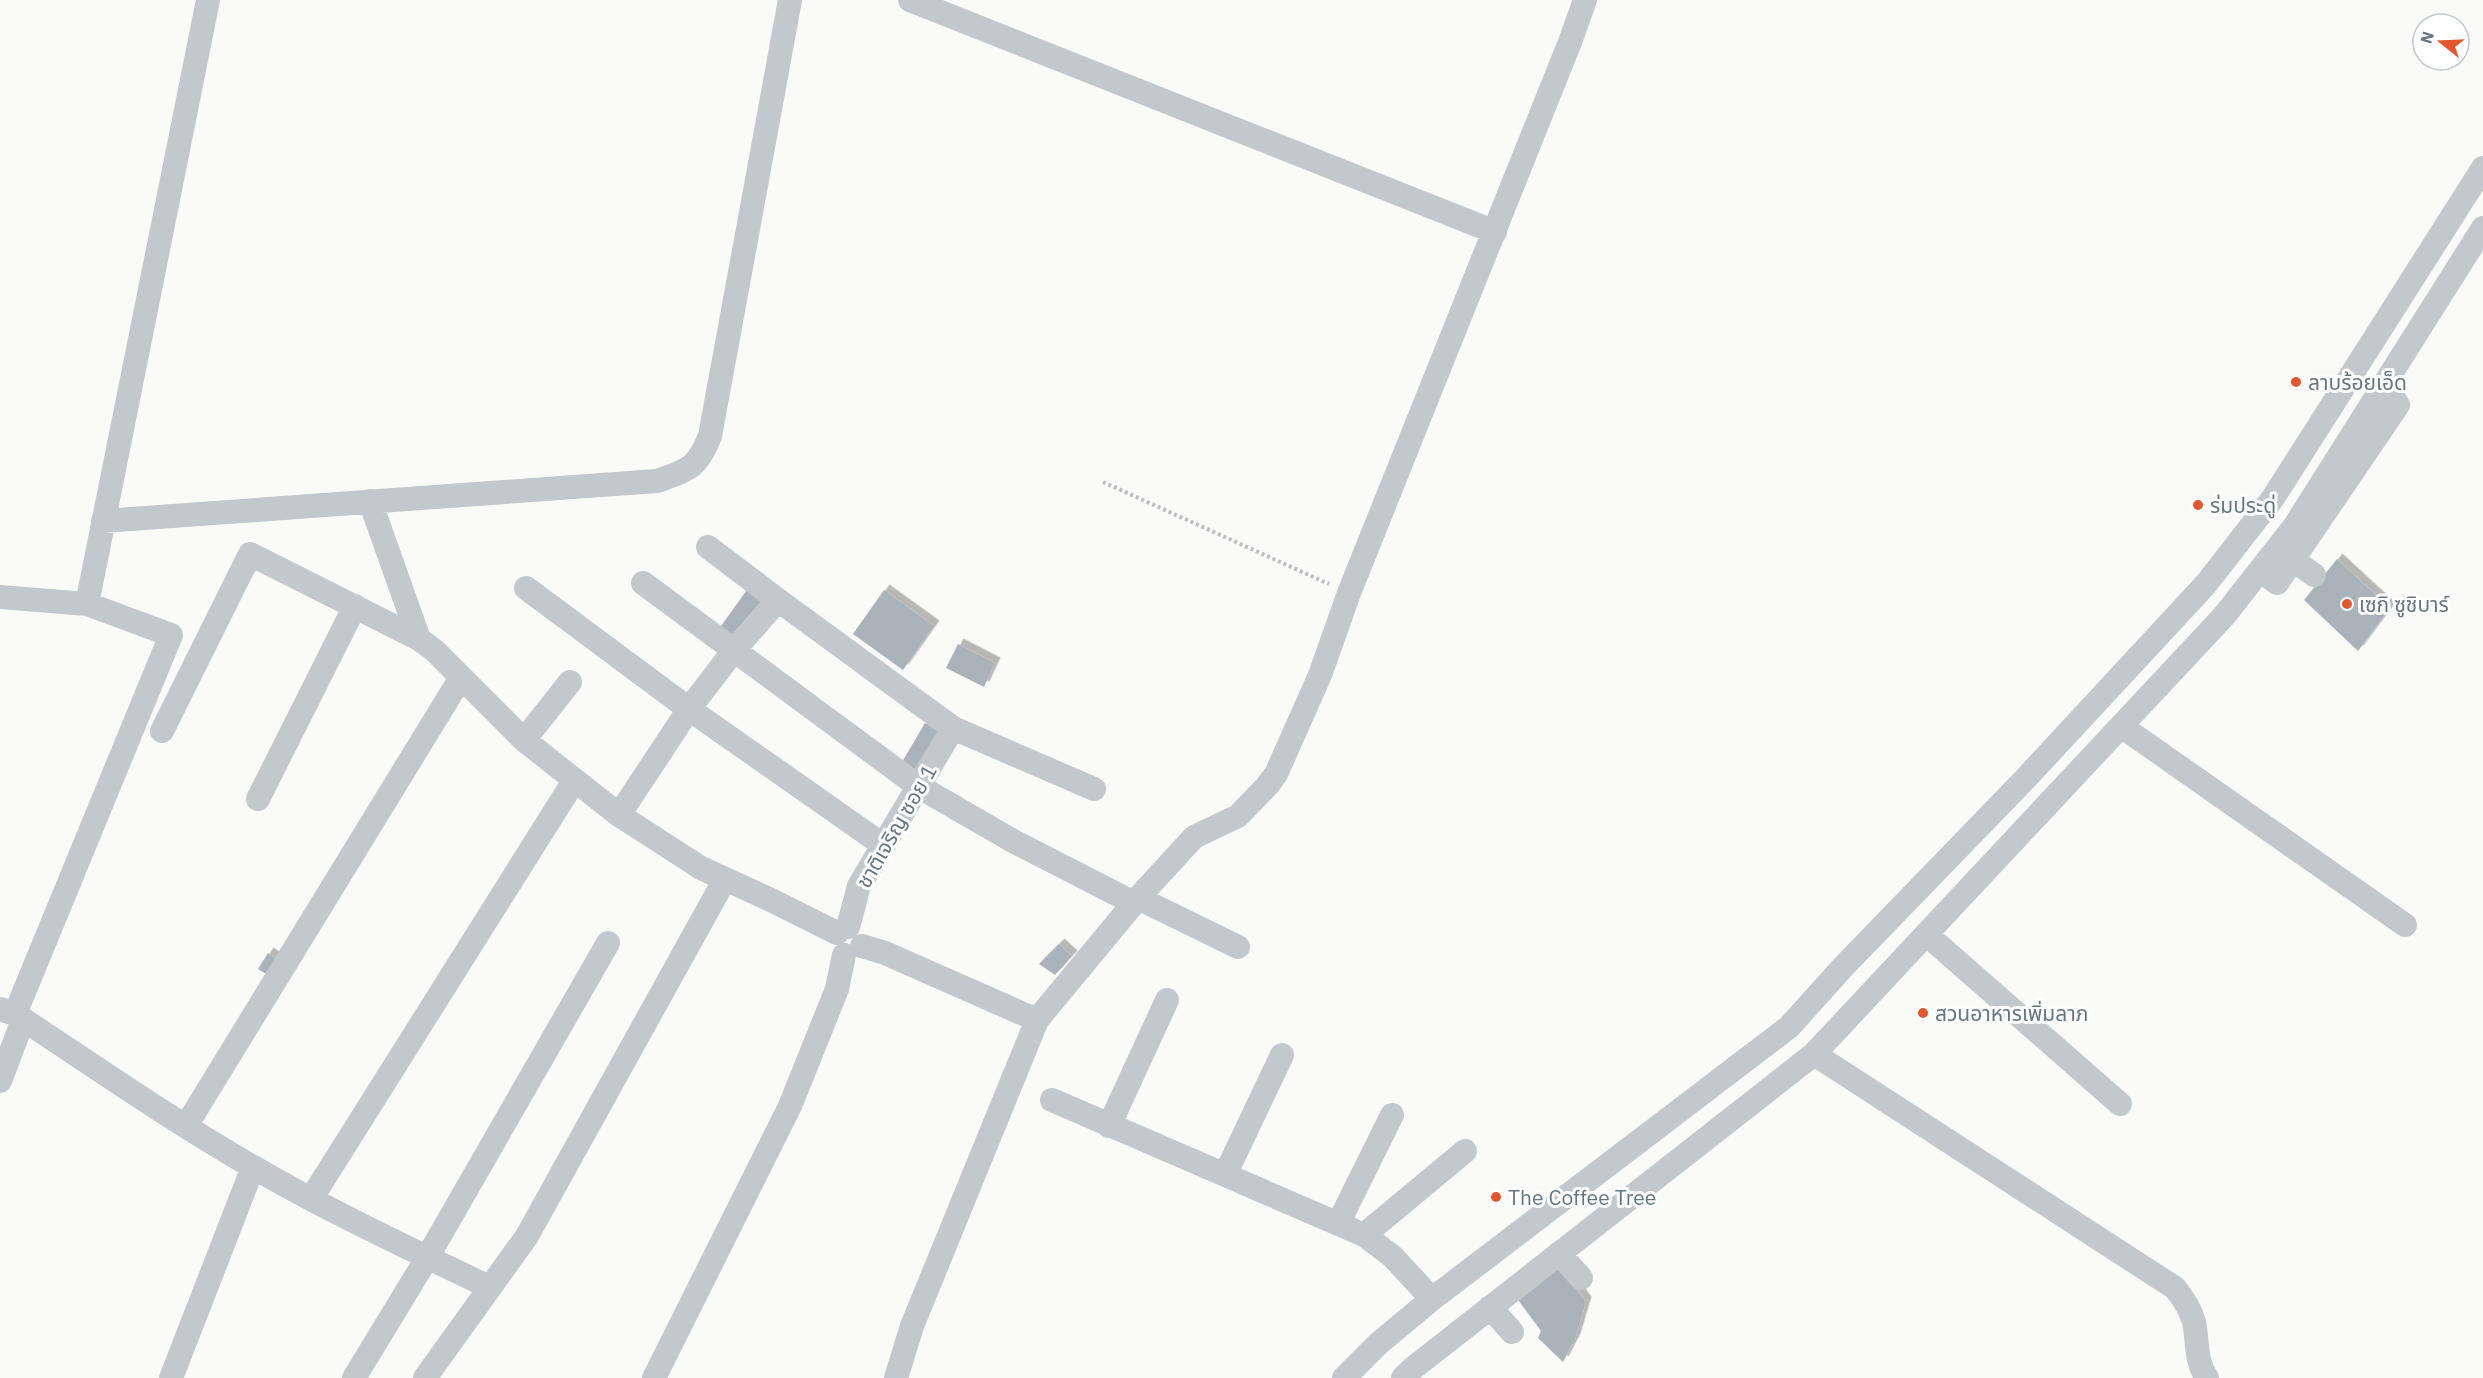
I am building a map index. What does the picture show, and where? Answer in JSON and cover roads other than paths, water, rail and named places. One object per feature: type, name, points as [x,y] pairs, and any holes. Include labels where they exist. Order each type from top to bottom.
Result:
[{"type":"street","points":[[87,604],[208,0]]},
{"type":"street","points":[[103,521],[657,482],[685,471],[701,458],[710,436],[790,0]]},
{"type":"street","points":[[910,0],[1495,232]]},
{"type":"street","points":[[896,1378],[912,1326],[1037,1020],[1136,901],[1194,837],[1238,816],[1257,798],[1276,774],[1320,675],[1349,593],[1495,232],[1585,0]]},
{"type":"street","points":[[1344,1378],[1378,1344],[1432,1299],[1789,1027],[1843,967],[2026,777],[2213,576],[2273,498],[2483,168]]},
{"type":"street","points":[[1403,1378],[1490,1307],[1814,1054],[2224,616],[2294,527],[2483,228]]},
{"type":"street","points":[[2260,570],[2277,583],[2398,405],[2385,384]]},
{"type":"street","points":[[370,501],[419,639]]},
{"type":"street","points":[[708,547],[953,728],[1094,789]]},
{"type":"street","points":[[162,731],[250,555],[419,639],[435,651],[460,679],[524,741],[619,815],[684,859],[848,940],[885,952],[1037,1020]]},
{"type":"street","points":[[2293,560],[2314,575]]},
{"type":"street","points":[[643,583],[918,786],[1013,841],[1136,901],[1238,947]]},
{"type":"street","points":[[526,588],[689,709],[883,845]]},
{"type":"street","points":[[0,597],[87,604],[171,635],[13,1014],[0,1081]]},
{"type":"street","points":[[619,815],[689,709],[735,649],[778,600]]},
{"type":"street","points":[[258,799],[355,606]]},
{"type":"street","points":[[186,1126],[460,679]]},
{"type":"street","points":[[524,741],[570,682]]},
{"type":"street","points":[[2121,726],[2405,925]]},
{"type":"street","name":"ชาติเจริญ ซอย 1","points":[[654,1378],[790,1106],[833,1000],[859,886],[953,728]]},
{"type":"street","points":[[311,1199],[574,781]]},
{"type":"street","points":[[425,1378],[527,1236],[725,879]]},
{"type":"street","points":[[1922,886],[1948,911]]},
{"type":"street","points":[[1926,934],[2120,1104]]},
{"type":"street","points":[[354,1378],[427,1257],[608,943]]},
{"type":"street","points":[[1109,1126],[1167,1000]]},
{"type":"street","points":[[13,1014],[253,1167],[311,1199],[489,1287]]},
{"type":"street","points":[[1814,1054],[2175,1288],[2190,1312],[2198,1355],[2207,1378]]},
{"type":"street","points":[[1225,1175],[1281,1055]]},
{"type":"street","points":[[1052,1100],[1364,1235],[1392,1256],[1432,1299]]},
{"type":"street","points":[[1338,1224],[1392,1115]]},
{"type":"street","points":[[1364,1235],[1465,1151]]},
{"type":"street","points":[[171,1378],[253,1167]]},
{"type":"street","points":[[1559,1253],[1581,1278]]},
{"type":"street","points":[[1490,1307],[1512,1332]]},
{"type":"place","name":"ลาบร้อยเอ็ด","points":[[2296,382]]},
{"type":"place","name":"ร่มประดู่","points":[[2198,505]]},
{"type":"place","name":"เซกิ ซูชิบาร์","points":[[2347,604]]},
{"type":"place","name":"สวนอาหารเพิ่มลาภ","points":[[1923,1013]]},
{"type":"place","name":"The Coffee Tree","points":[[1496,1197]]}]
